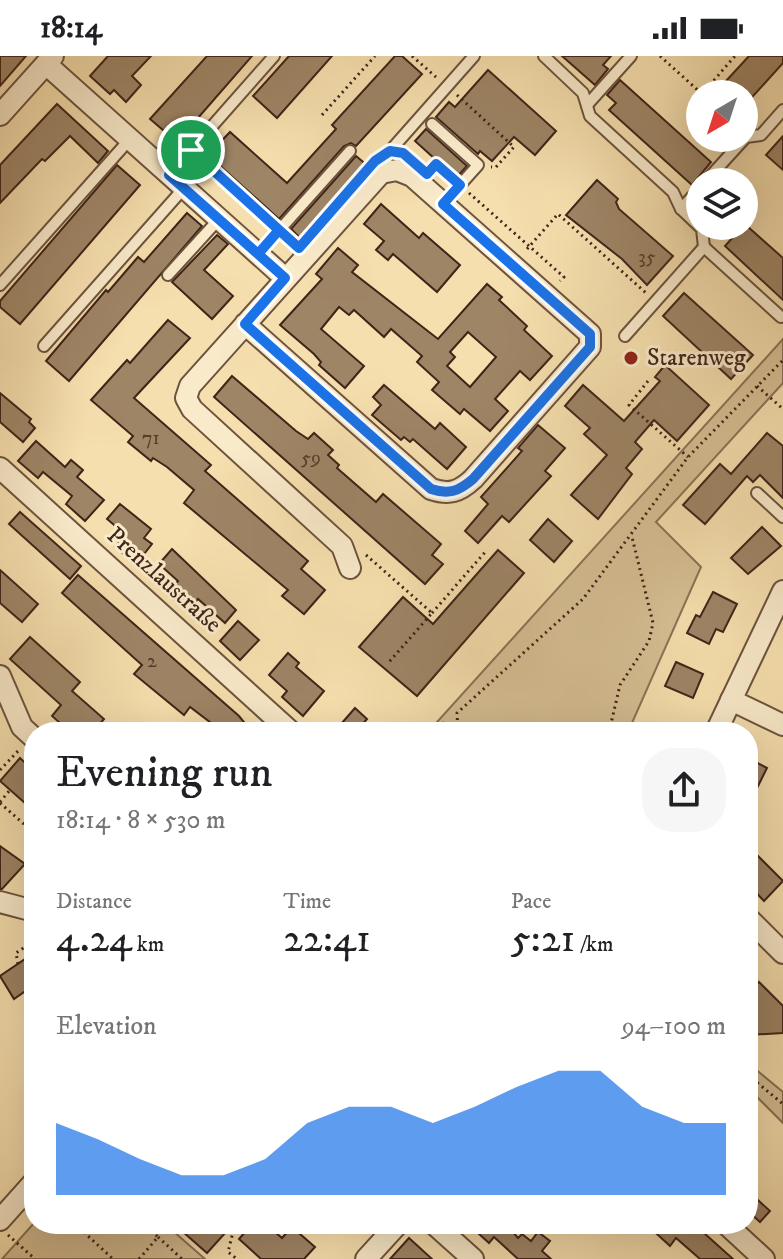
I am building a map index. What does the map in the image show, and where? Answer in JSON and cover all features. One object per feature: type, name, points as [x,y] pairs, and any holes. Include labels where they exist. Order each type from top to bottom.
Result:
[{"type":"street","points":[[0,115],[50,60],[130,139],[285,278]]},
{"type":"street","points":[[245,324],[431,489],[444,493],[457,491],[473,479],[590,347],[590,334],[405,172],[381,173],[285,278],[190,386],[186,398],[192,409],[342,546],[350,566]]},
{"type":"street","name":"Prenzlaustraße","points":[[0,468],[280,722]]},
{"type":"street","points":[[721,722],[783,591]]},
{"type":"street","points":[[0,676],[24,729]]},
{"type":"street","points":[[731,700],[783,725]]},
{"type":"street","points":[[0,902],[24,908]]},
{"type":"street","points":[[758,928],[783,953]]},
{"type":"street","points":[[0,1220],[24,1193]]},
{"type":"street","points":[[366,1259],[389,1234]]},
{"type":"street","points":[[445,1234],[473,1259]]},
{"type":"street","points":[[737,1234],[764,1259]]},
{"type":"lane","points":[[44,346],[177,181],[191,150],[274,56]]},
{"type":"lane","points":[[381,173],[390,151],[474,56]]},
{"type":"lane","points":[[544,56],[583,93],[590,116],[673,192],[681,209],[702,229],[704,247],[781,317]]},
{"type":"lane","points":[[587,105],[631,56]]},
{"type":"lane","points":[[718,168],[746,137],[761,135],[783,110]]},
{"type":"lane","points":[[432,124],[478,165],[443,204]]},
{"type":"lane","points":[[0,285],[130,139]]},
{"type":"lane","points":[[258,254],[350,151]]},
{"type":"lane","points":[[681,209],[686,203]]},
{"type":"lane","points":[[168,275],[219,219]]},
{"type":"lane","points":[[625,336],[704,247]]},
{"type":"lane","points":[[757,493],[783,517]]},
{"type":"path","points":[[322,115],[375,56]]},
{"type":"path","points":[[412,56],[514,147],[496,167],[478,165]]},
{"type":"path","points":[[660,56],[687,80]]},
{"type":"path","points":[[714,80],[735,56]]},
{"type":"path","points":[[191,150],[279,230]]},
{"type":"path","points":[[427,174],[436,164],[564,277],[552,289]]},
{"type":"path","points":[[528,248],[558,214],[655,301]]},
{"type":"path","points":[[458,722],[457,713],[583,599],[632,537],[688,457],[783,360]]},
{"type":"path","points":[[648,381],[629,405],[688,457]]},
{"type":"path","points":[[757,386],[783,409]]},
{"type":"path","points":[[611,722],[620,685],[649,641],[653,623],[632,537]]},
{"type":"path","points":[[350,566],[361,550],[432,613]]},
{"type":"path","points":[[389,662],[486,551]]},
{"type":"path","points":[[0,770],[24,747]]},
{"type":"path","points":[[10,790],[0,803],[24,824]]},
{"type":"path","points":[[18,964],[16,953],[24,948]]},
{"type":"path","points":[[758,1083],[783,1104]]},
{"type":"path","points":[[0,1228],[35,1259]]},
{"type":"path","points":[[86,1234],[113,1259]]},
{"type":"path","points":[[155,1234],[182,1259]]},
{"type":"path","points":[[232,1234],[228,1252],[237,1259]]},
{"type":"path","points":[[139,1259],[158,1237]]},
{"type":"shaded area","points":[[783,339],[783,383],[656,522],[701,567],[632,722],[437,722]]},
{"type":"shaded area","points":[[758,1071],[783,1092],[783,1123],[758,1098]]},
{"type":"shaded area","points":[[24,1234],[176,1234],[205,1259],[2,1259]]},
{"type":"building","points":[[0,56],[26,56],[0,86]]},
{"type":"building","points":[[108,56],[151,56],[132,76],[141,85],[126,102],[114,90],[110,94],[90,76]]},
{"type":"building","points":[[207,56],[252,56],[177,142],[150,119]]},
{"type":"building","points":[[289,56],[332,56],[277,118],[253,96]]},
{"type":"building","points":[[395,56],[402,56],[422,74],[356,146],[351,143],[344,146],[279,219],[208,155],[230,132],[287,183],[336,129],[332,125]]},
{"type":"building","points":[[562,56],[611,56],[603,65],[608,69],[595,85]]},
{"type":"building","points":[[749,56],[783,56],[783,63],[758,91],[758,80],[727,80]]},
{"type":"building","points":[[488,70],[556,131],[535,155],[514,137],[492,161],[480,151],[478,154],[436,117],[449,102],[455,107]]},
{"type":"building","points":[[620,80],[686,139],[686,152],[700,152],[711,162],[706,168],[686,168],[686,180],[609,110],[616,103],[607,95]]},
{"type":"building","points":[[57,104],[108,151],[98,163],[70,136],[45,161],[42,159],[0,203],[0,165]]},
{"type":"building","points":[[426,129],[467,166],[456,178],[415,141]]},
{"type":"building","points":[[783,136],[783,170],[766,155]]},
{"type":"building","points":[[356,156],[368,166],[302,240],[291,229]]},
{"type":"building","points":[[117,165],[140,185],[20,324],[0,307],[0,301]]},
{"type":"building","points":[[597,180],[618,199],[619,209],[673,256],[647,285],[622,259],[566,215]]},
{"type":"building","points":[[381,204],[419,238],[423,233],[460,265],[437,292],[393,254],[388,260],[376,250],[384,241],[364,224]]},
{"type":"building","points":[[187,213],[202,226],[69,381],[46,361],[106,290],[108,292],[138,257],[144,262]]},
{"type":"building","points":[[217,235],[228,244],[204,270],[233,296],[212,319],[172,282]]},
{"type":"building","points":[[758,236],[783,258],[783,300],[725,246],[730,240],[758,240]]},
{"type":"building","points":[[338,248],[358,265],[352,272],[438,339],[487,284],[527,326],[524,330],[552,356],[530,380],[520,371],[495,399],[508,411],[490,431],[464,409],[460,414],[432,390],[439,382],[417,362],[422,356],[391,329],[384,337],[354,310],[349,315],[339,307],[321,329],[364,366],[345,388],[319,365],[321,362],[314,354],[280,325],[322,279],[316,274]],"holes":[[[468,332],[496,357],[470,387],[447,366],[455,357],[450,352]]]},
{"type":"building","points":[[684,293],[753,355],[731,379],[663,316]]},
{"type":"building","points":[[168,320],[190,338],[134,398],[211,465],[205,471],[308,561],[301,569],[325,590],[304,614],[282,596],[288,590],[184,503],[194,490],[167,467],[153,458],[151,461],[128,442],[133,436],[91,400],[127,360],[130,363]]},
{"type":"building","points":[[665,365],[709,405],[677,441],[654,420],[635,442],[642,449],[626,468],[632,474],[598,519],[571,495],[607,455],[584,434],[590,428],[565,406],[583,385],[624,421],[660,381],[655,377]]},
{"type":"building","points":[[232,376],[296,431],[308,439],[314,433],[333,450],[328,455],[339,465],[337,468],[376,502],[383,494],[441,544],[432,555],[443,564],[425,584],[214,397]]},
{"type":"building","points":[[384,385],[435,429],[440,423],[466,447],[447,469],[413,439],[410,442],[404,437],[401,440],[372,415],[381,405],[373,397]]},
{"type":"building","points":[[0,393],[31,419],[29,422],[35,428],[23,442],[0,422]]},
{"type":"building","points":[[538,425],[565,448],[545,471],[551,476],[509,522],[502,516],[478,543],[465,531],[488,504],[481,497],[522,451],[518,448]]},
{"type":"building","points":[[767,433],[783,446],[783,498],[760,475],[753,482],[747,476],[705,524],[683,505],[720,464],[731,474]]},
{"type":"building","points":[[36,441],[65,467],[71,460],[83,470],[77,477],[104,500],[85,521],[66,504],[72,496],[43,472],[38,478],[18,461]]},
{"type":"building","points":[[120,504],[151,529],[144,538],[152,544],[136,564],[115,547],[126,535],[107,519]]},
{"type":"building","points":[[20,512],[81,566],[70,579],[9,524]]},
{"type":"building","points":[[548,519],[572,541],[554,562],[530,540]]},
{"type":"building","points":[[762,527],[781,546],[748,574],[731,558]]},
{"type":"building","points":[[172,549],[236,610],[225,623],[198,599],[187,611],[167,593],[178,581],[159,564]]},
{"type":"building","points":[[498,550],[524,573],[417,696],[359,647],[403,597],[433,624]]},
{"type":"building","points":[[0,570],[38,604],[22,622],[0,603]]},
{"type":"building","points":[[78,575],[244,722],[210,722],[190,707],[184,715],[134,674],[142,665],[62,593]]},
{"type":"building","points":[[713,592],[737,604],[723,632],[716,629],[709,644],[687,633],[696,615],[700,617]]},
{"type":"building","points":[[238,621],[259,640],[240,660],[220,641]]},
{"type":"building","points":[[30,637],[80,682],[72,691],[104,719],[101,722],[59,722],[52,716],[61,705],[10,659]]},
{"type":"building","points":[[288,653],[299,663],[296,667],[324,691],[303,716],[282,697],[287,691],[269,675]]},
{"type":"building","points":[[676,662],[703,674],[693,698],[665,686]]},
{"type":"building","points":[[355,708],[367,719],[364,722],[343,722]]},
{"type":"building","points":[[20,758],[24,762],[24,802],[0,781]]},
{"type":"building","points":[[758,763],[767,768],[758,786]]},
{"type":"building","points":[[0,846],[24,865],[0,889]]},
{"type":"building","points":[[758,856],[783,881],[764,901],[758,895]]},
{"type":"building","points":[[24,960],[24,992],[14,999],[0,976]]},
{"type":"building","points":[[758,983],[783,1006],[783,1033],[758,1034]]},
{"type":"building","points":[[758,1200],[770,1211],[760,1222],[758,1220]]},
{"type":"building","points":[[185,1234],[224,1234],[207,1253]]},
{"type":"building","points":[[243,1234],[277,1234],[282,1238],[286,1234],[300,1234],[315,1247],[304,1259],[261,1259],[239,1239]]},
{"type":"building","points":[[479,1234],[515,1234],[518,1238],[522,1234],[531,1241],[536,1234],[541,1234],[550,1241],[542,1251],[551,1259],[518,1259],[494,1237],[489,1243]]},
{"type":"building","points":[[657,1234],[705,1234],[733,1259],[700,1259],[676,1238],[670,1246]]},
{"type":"building","points":[[409,1238],[432,1259],[390,1259]]},
{"type":"place","name":"Starenweg","points":[[631,358]]},
{"type":"route","points":[[191,150],[169,175],[258,254],[279,230],[299,248],[375,161],[390,151],[403,153],[427,174],[436,164],[460,185],[443,204],[590,334],[590,347],[473,479],[457,491],[444,493],[431,489],[245,324],[285,278],[258,254],[279,230],[191,150]]}]
